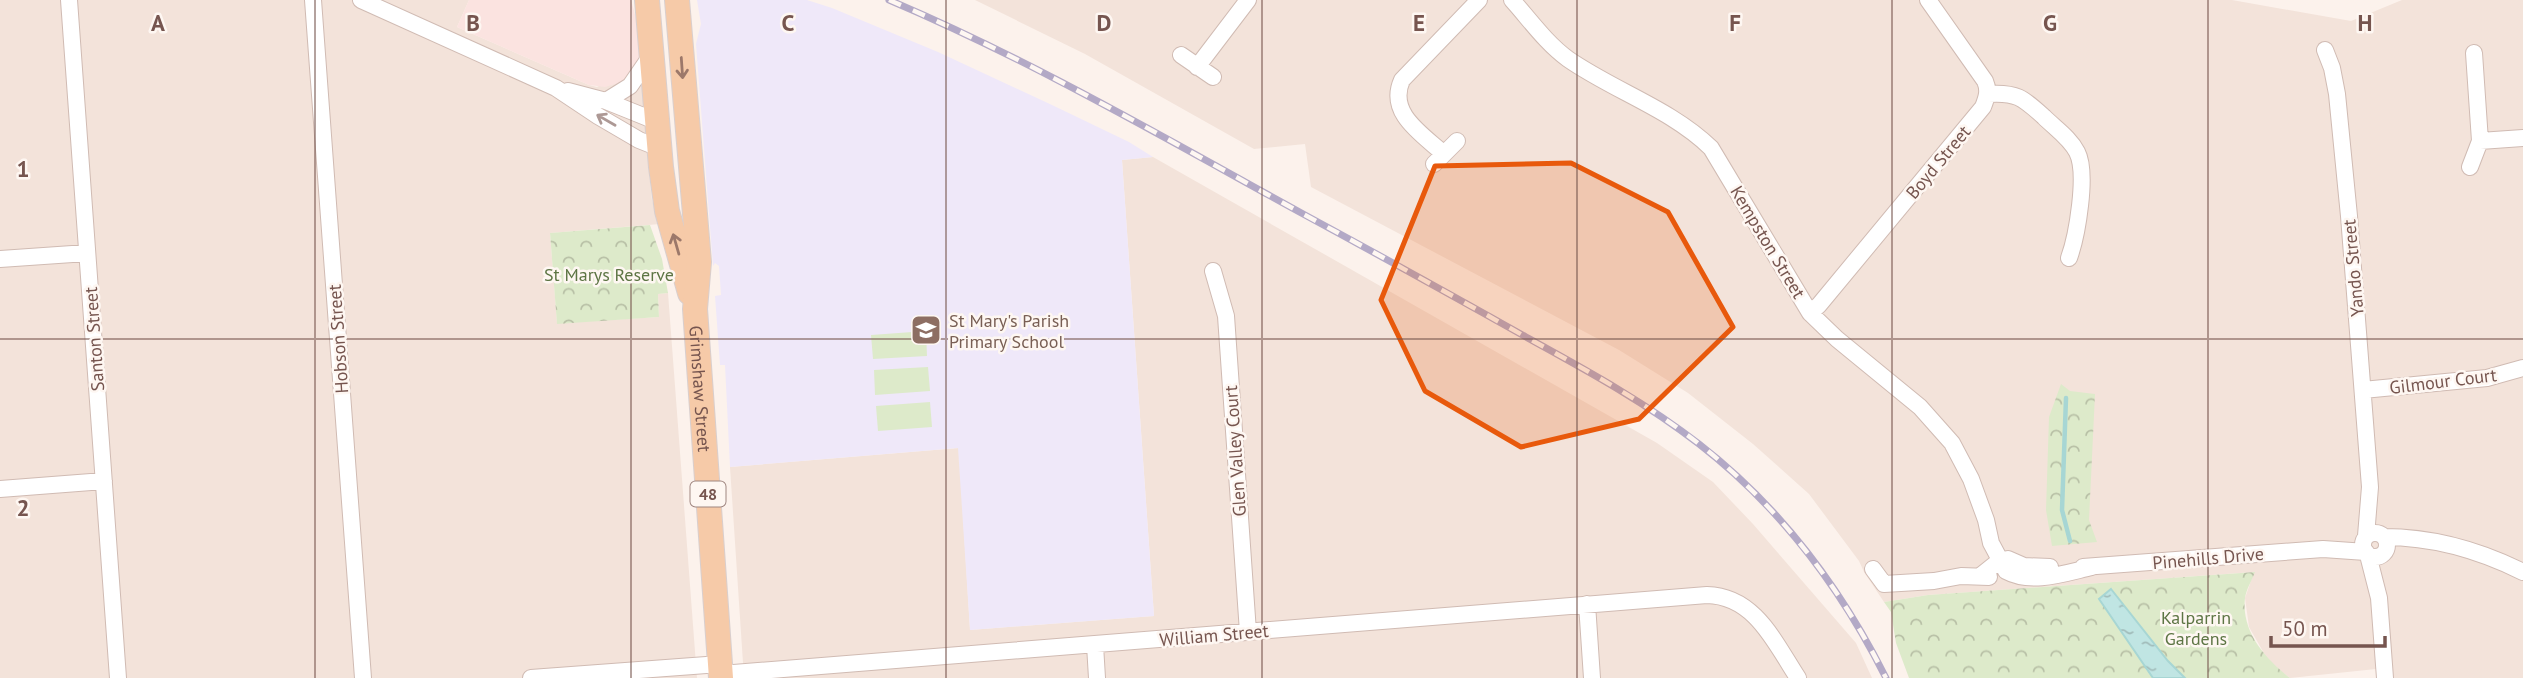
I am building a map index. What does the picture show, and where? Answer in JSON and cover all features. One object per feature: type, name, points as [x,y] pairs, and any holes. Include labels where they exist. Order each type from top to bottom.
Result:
[{"type":"main road","name":"Grimshaw Street","points":[[647,0],[667,211],[695,309]]},
{"type":"main road","name":"Grimshaw Street","points":[[677,0],[699,262],[695,309],[721,672]]},
{"type":"main road","points":[[658,122],[688,145]]},
{"type":"main road","points":[[659,148],[688,145]]},
{"type":"street","name":"Santon Street","points":[[69,0],[118,678]]},
{"type":"street","name":"Hobson Street","points":[[313,0],[363,678]]},
{"type":"street","points":[[360,0],[556,88],[606,102],[658,122]]},
{"type":"street","points":[[1197,66],[1248,0]]},
{"type":"street","points":[[1457,141],[1439,159],[1400,111],[1398,87],[1479,0]]},
{"type":"street","name":"Kempston Street","points":[[1512,0],[1547,40],[1569,59],[1691,131],[1711,148],[1810,313],[1837,339],[1920,407],[1962,458],[2004,563]]},
{"type":"street","points":[[1928,0],[1985,81],[1987,94],[2004,93],[2020,97],[2070,141],[2077,152],[2081,166],[2078,224],[2069,258]]},
{"type":"street","name":"Yando Street","points":[[2325,50],[2332,68],[2338,107],[2385,678]]},
{"type":"street","points":[[2470,167],[2480,141],[2474,53]]},
{"type":"street","points":[[606,102],[630,86],[652,54]]},
{"type":"street","points":[[1181,55],[1213,78]]},
{"type":"street","points":[[556,88],[608,122],[659,148]]},
{"type":"street","name":"Boyd Street","points":[[1810,313],[1983,107],[1987,94]]},
{"type":"street","points":[[2480,141],[2523,138]]},
{"type":"street","points":[[0,259],[87,253]]},
{"type":"street","name":"Glen Valley Court","points":[[1213,271],[1226,316],[1248,632]]},
{"type":"street","name":"Gilmour Court","points":[[2363,390],[2487,378],[2523,368]]},
{"type":"street","points":[[0,489],[104,481]]},
{"type":"street","name":"Pinehills Drive","points":[[2004,563],[2092,567],[2430,543],[2470,550],[2523,572]]},
{"type":"street","points":[[1873,569],[1888,590],[1961,576],[1992,577],[2004,563]]},
{"type":"street","name":"William Street","points":[[531,678],[721,672],[1095,645],[1707,595],[1737,600],[1755,615],[1798,678]]},
{"type":"street","points":[[1587,604],[1592,678]]},
{"type":"street","points":[[1095,645],[1097,678]]},
{"type":"highlighted area","points":[[1571,163],[1668,212],[1733,327],[1639,419],[1521,447],[1425,391],[1381,300],[1435,166]]},
{"type":"shaded area","points":[[0,0],[469,0],[457,27],[589,85],[597,87],[638,66],[648,110],[648,164],[652,200],[660,224],[550,233],[557,323],[659,317],[658,294],[668,293],[697,678],[0,678]]},
{"type":"shaded area","points":[[469,0],[631,0],[639,29],[641,58],[629,78],[622,82],[605,87],[589,85],[457,27]]},
{"type":"shaded area","name":"St Mary's Parish Primary School","points":[[697,0],[807,0],[832,8],[938,52],[1129,142],[1153,157],[1122,160],[1154,616],[970,630],[958,448],[730,467],[725,365],[720,365],[715,296],[721,295],[719,266],[715,263],[713,266],[696,44],[701,24]]},
{"type":"shaded area","points":[[975,0],[2232,0],[2351,21],[2402,0],[2523,0],[2523,678],[2378,678],[2376,669],[2290,678],[2269,662],[2249,627],[2245,598],[2254,572],[1928,595],[1884,602],[1859,561],[1809,494],[1753,444],[1688,393],[1619,350],[1311,187],[1305,144],[1254,149],[1085,54]]},
{"type":"shaded area","points":[[1153,157],[1657,443],[1713,482],[1856,643],[1872,678],[744,678],[730,467],[959,448],[970,630],[1154,616],[1122,160]]},
{"type":"green space","name":"St Marys Reserve","points":[[650,225],[662,259],[668,293],[658,294],[659,317],[557,324],[550,233]]},
{"type":"green space","points":[[926,331],[927,356],[873,359],[871,335]]},
{"type":"green space","points":[[928,367],[930,391],[875,395],[874,370]]},
{"type":"green space","points":[[2061,384],[2070,391],[2095,394],[2089,520],[2097,542],[2052,546],[2046,510],[2049,417]]},
{"type":"green space","points":[[930,402],[932,427],[878,431],[876,406]]},
{"type":"green space","name":"Kalparrin Gardens","points":[[2255,572],[2245,598],[2247,622],[2257,644],[2290,678],[1909,678],[1896,643],[1891,612],[1884,602],[1928,595]]},
{"type":"water","points":[[2111,589],[2168,661],[2185,678],[2153,678],[2099,599]]},
{"type":"waterway","points":[[2066,398],[2062,510],[2070,541]]},
{"type":"railway","points":[[889,0],[1100,102],[1571,362],[1658,414],[1728,468],[1781,522],[1806,551],[1849,612],[1886,678]]},
{"type":"place","name":"St Mary's Parish Primary School","points":[[926,330]]}]
